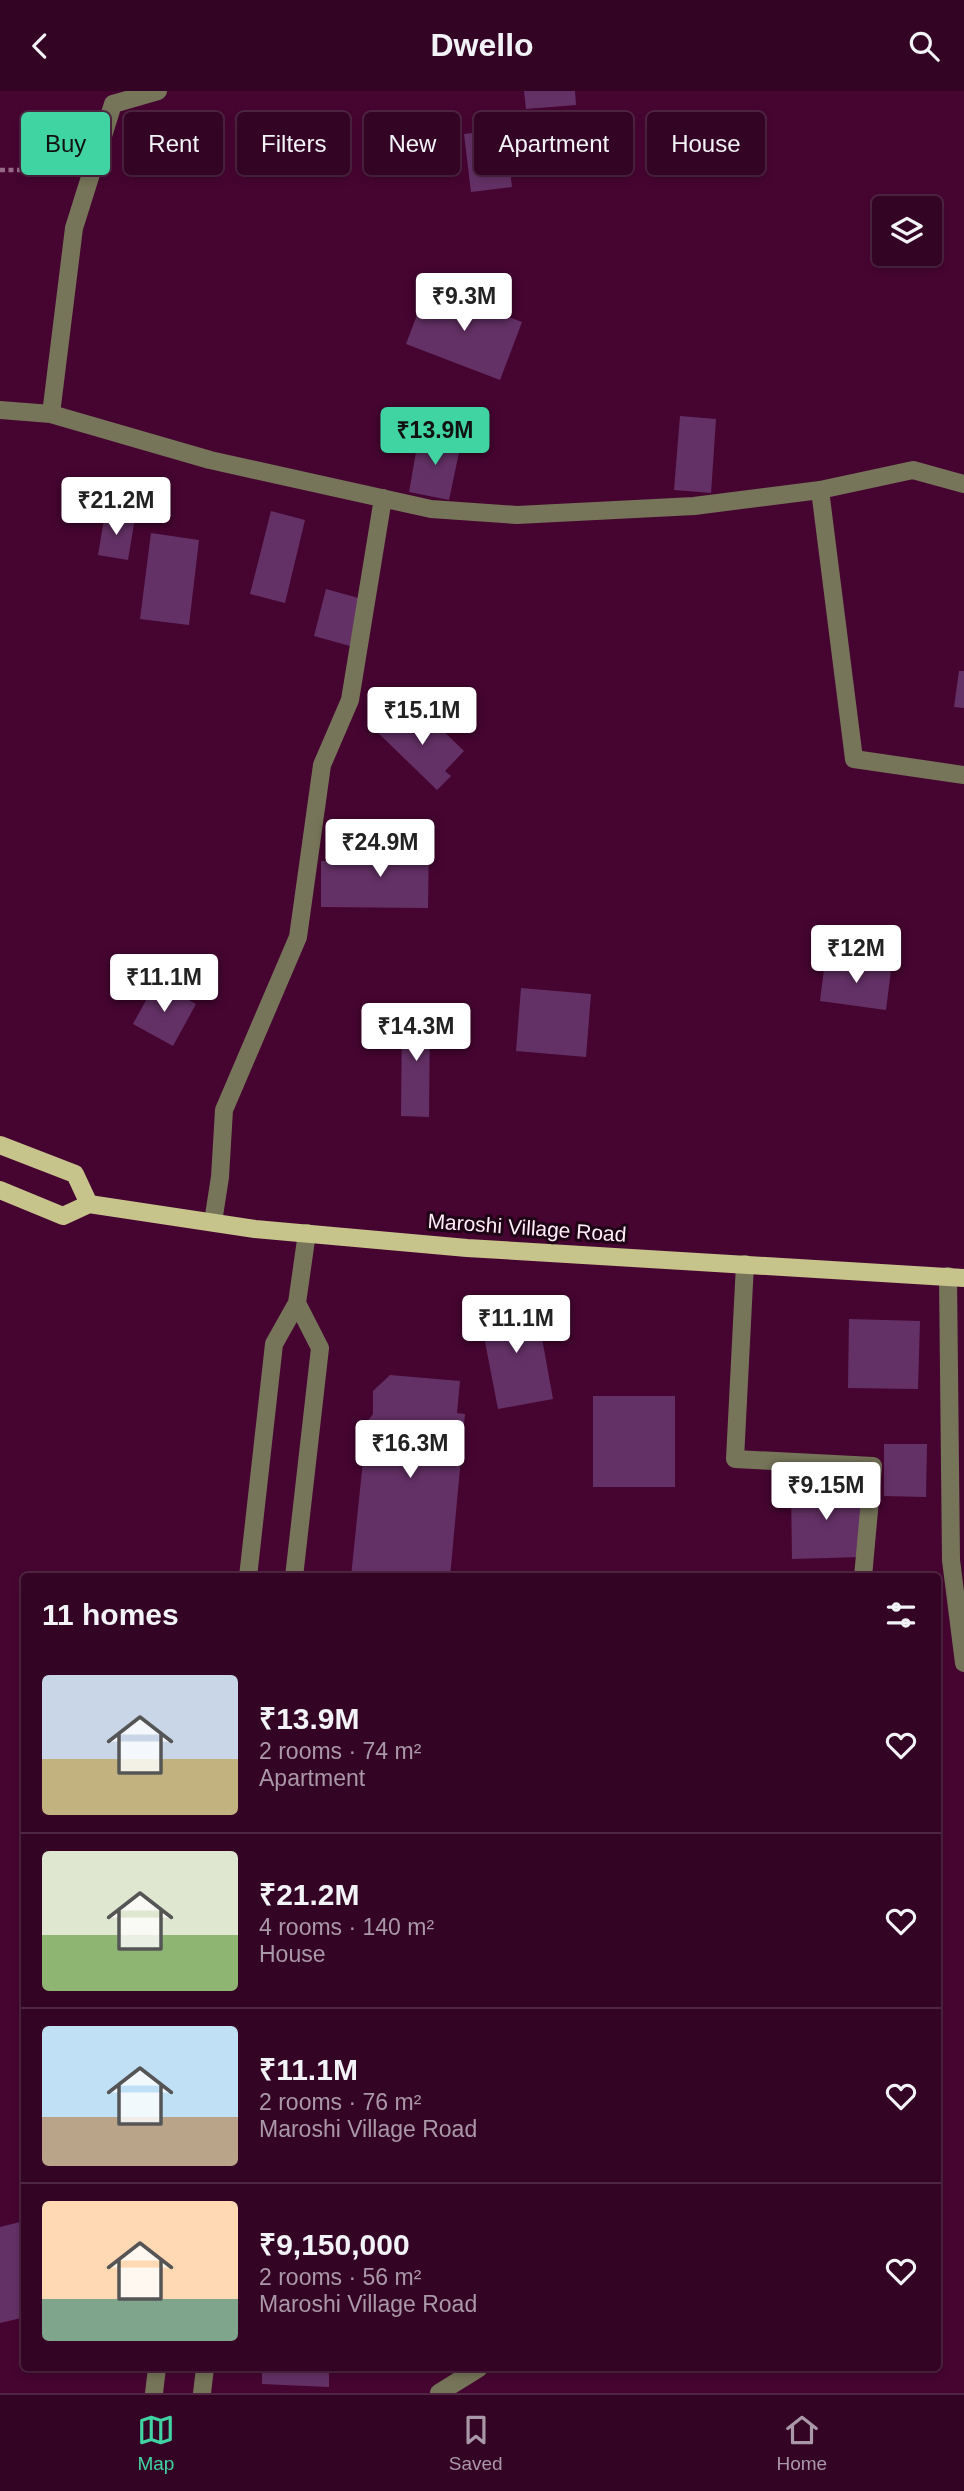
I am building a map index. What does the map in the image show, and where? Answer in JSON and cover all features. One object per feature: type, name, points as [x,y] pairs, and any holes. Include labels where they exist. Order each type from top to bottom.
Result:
[{"type":"main road","points":[[0,1145],[75,1174],[89,1204]]},
{"type":"main road","name":"Maroshi Village Road","points":[[0,1190],[63,1216],[89,1204],[255,1229],[467,1248],[956,1277]]},
{"type":"street","points":[[110,113],[113,104],[158,91]]},
{"type":"street","points":[[51,414],[74,227],[90,175]]},
{"type":"street","points":[[0,410],[51,414],[210,460],[431,509],[517,515],[694,506],[820,490],[914,470],[964,484]]},
{"type":"street","points":[[820,490],[854,759],[964,775]]},
{"type":"street","points":[[213,1222],[220,1177],[224,1111],[299,937],[322,765],[350,700],[383,498]]},
{"type":"street","points":[[248,1573],[274,1344],[298,1303],[307,1233]]},
{"type":"street","points":[[745,1264],[734,1459],[873,1466],[863,1573]]},
{"type":"street","points":[[956,1277],[951,1560],[964,1663]]},
{"type":"street","points":[[294,1573],[320,1348],[298,1303]]},
{"type":"street","points":[[154,2393],[157,2371]]},
{"type":"street","points":[[202,2393],[205,2371]]},
{"type":"street","points":[[439,2393],[474,2371]]},
{"type":"path","points":[[0,170],[21,170]]},
{"type":"building","points":[[524,91],[575,91],[576,105],[526,109]]},
{"type":"building","points":[[474,133],[474,175],[511,175],[512,187],[471,192],[464,134]]},
{"type":"building","points":[[428,286],[522,322],[500,380],[406,344]]},
{"type":"building","points":[[680,416],[716,419],[711,493],[674,490]]},
{"type":"building","points":[[419,435],[461,443],[449,500],[409,492]]},
{"type":"building","points":[[271,511],[305,520],[285,603],[250,594]]},
{"type":"building","points":[[105,513],[135,518],[128,560],[98,555]]},
{"type":"building","points":[[151,533],[199,540],[189,625],[140,619]]},
{"type":"building","points":[[326,589],[362,599],[350,646],[314,636]]},
{"type":"building","points":[[959,671],[964,671],[964,708],[954,707]]},
{"type":"building","points":[[388,711],[413,734],[429,717],[464,751],[445,771],[451,776],[437,790],[372,727]]},
{"type":"building","points":[[392,837],[429,837],[428,908],[321,907],[321,861],[392,862]]},
{"type":"building","points":[[825,961],[891,970],[886,1010],[820,1001]]},
{"type":"building","points":[[156,982],[196,1004],[173,1046],[133,1024]]},
{"type":"building","points":[[521,988],[591,994],[586,1057],[516,1051]]},
{"type":"building","points":[[402,1010],[430,1010],[429,1117],[401,1116]]},
{"type":"building","points":[[535,1300],[553,1399],[498,1409],[479,1311]]},
{"type":"building","points":[[849,1319],[920,1321],[918,1389],[848,1388]]},
{"type":"building","points":[[390,1375],[460,1381],[457,1413],[465,1414],[450,1573],[351,1573],[367,1422],[373,1414],[373,1391]]},
{"type":"building","points":[[593,1396],[675,1396],[675,1487],[593,1487]]},
{"type":"building","points":[[884,1444],[927,1444],[926,1497],[884,1496]]},
{"type":"building","points":[[860,1485],[861,1557],[792,1559],[791,1487]]},
{"type":"building","points":[[21,2222],[21,2318],[0,2323],[0,2227]]},
{"type":"building","points":[[262,2371],[329,2371],[329,2387],[262,2384]]}]
